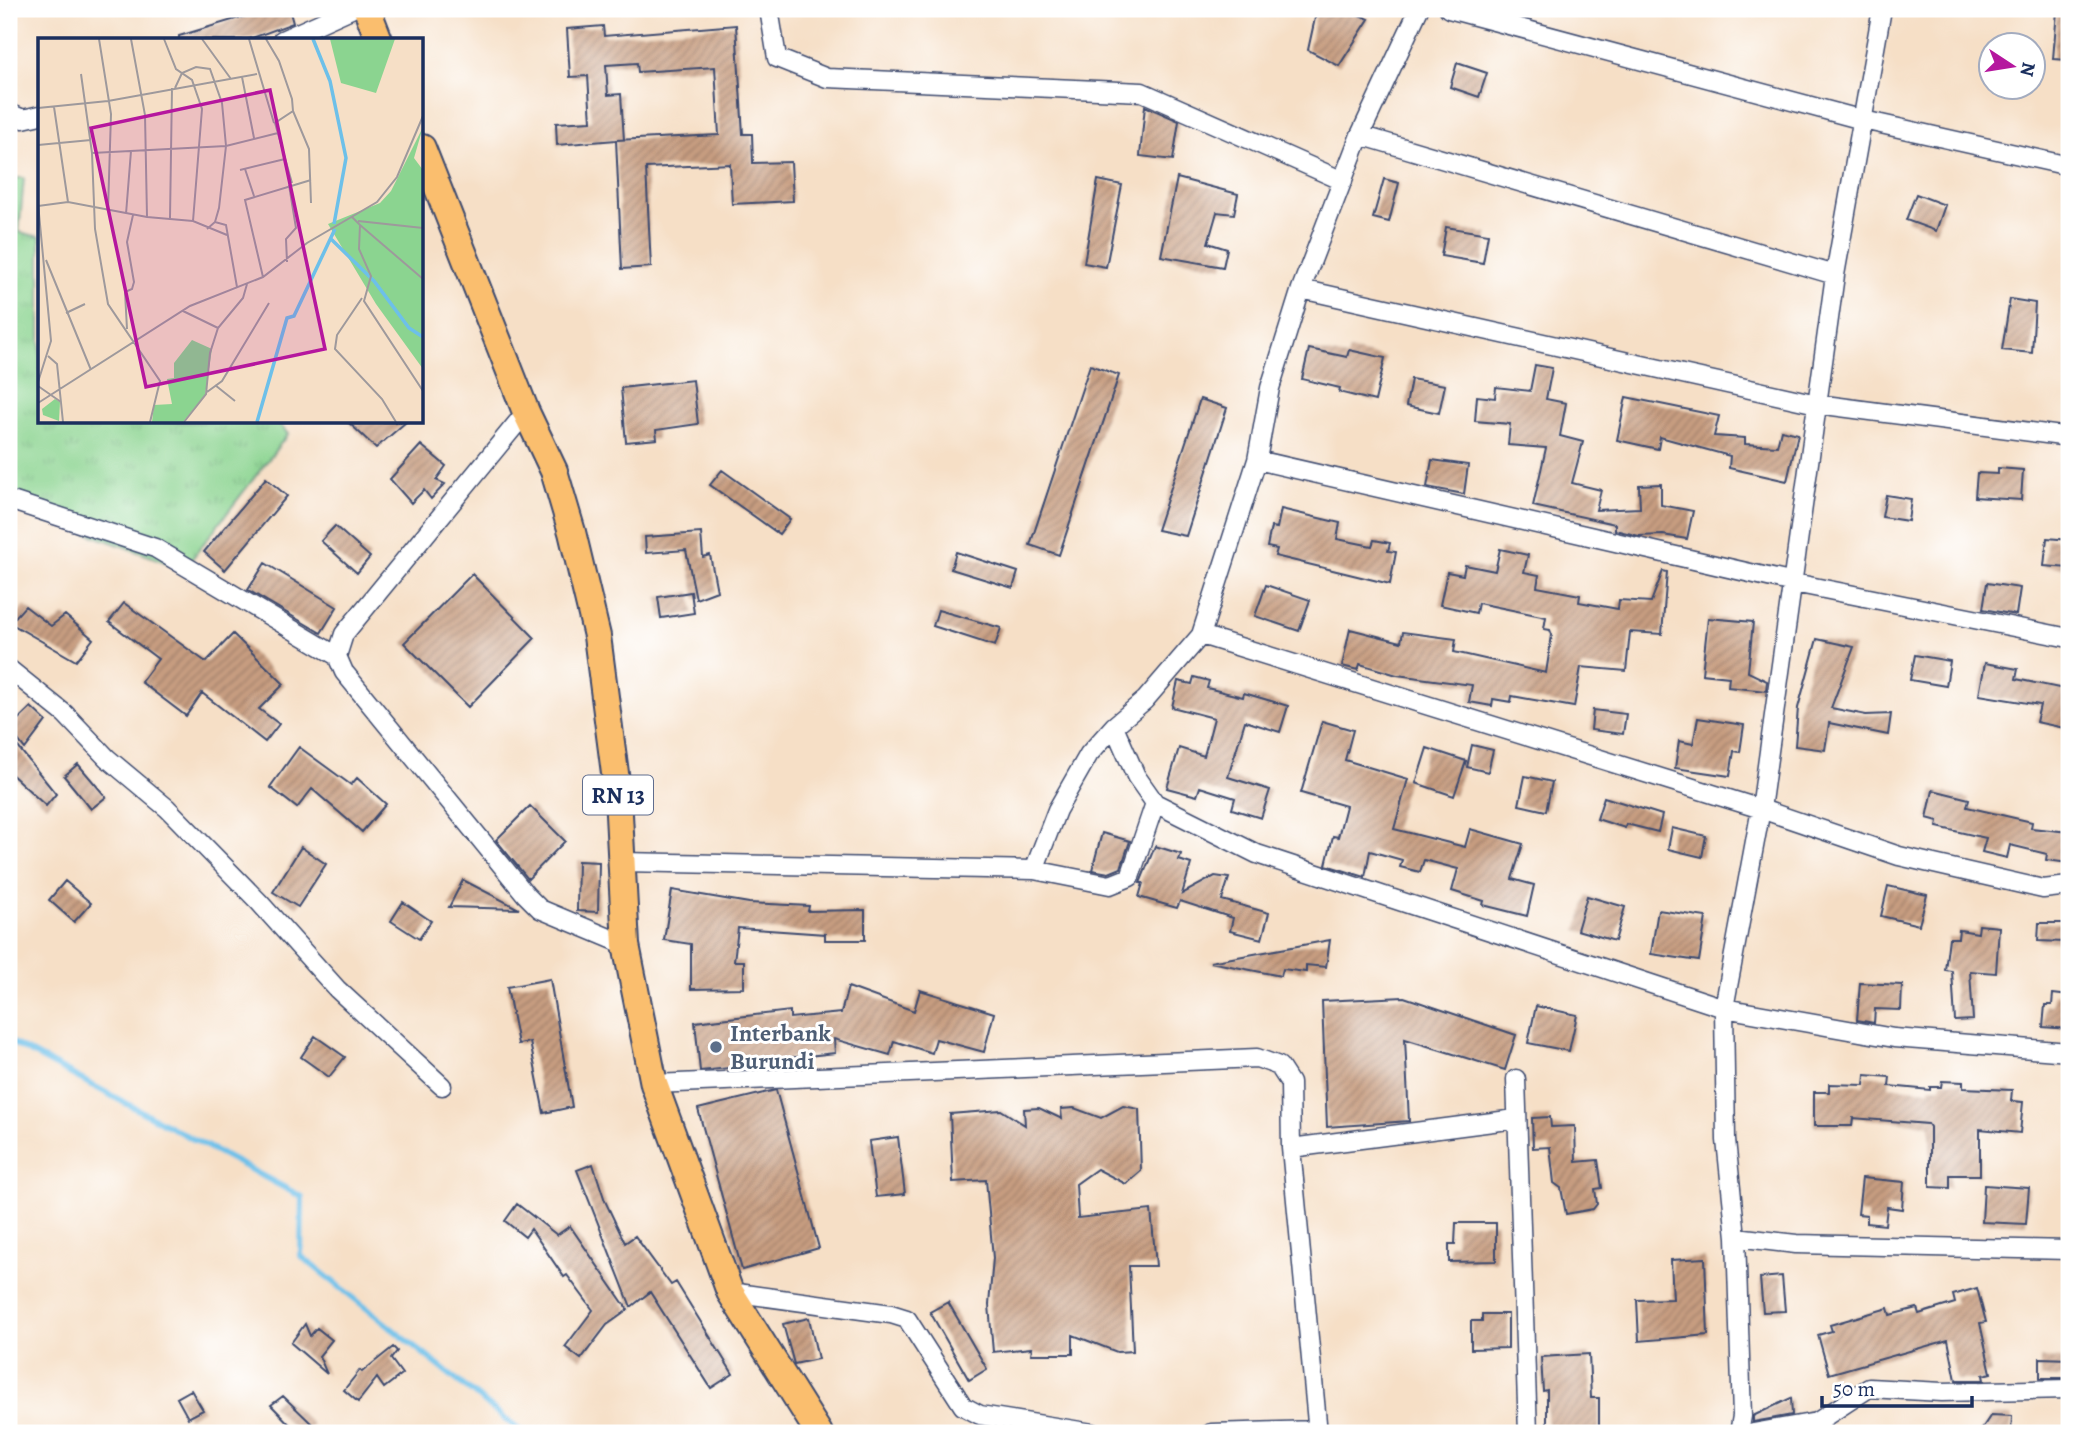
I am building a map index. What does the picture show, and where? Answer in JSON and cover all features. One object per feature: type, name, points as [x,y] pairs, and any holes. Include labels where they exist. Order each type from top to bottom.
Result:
[{"type":"main road","points":[[367,9],[378,38]]},
{"type":"main road","name":"RN 13","points":[[424,153],[526,412],[554,471],[597,636],[618,796],[626,945],[654,1084],[730,1292],[818,1433]]},
{"type":"street","points":[[286,38],[351,9]]},
{"type":"street","points":[[769,9],[777,58],[827,78],[1142,92],[1343,181]]},
{"type":"street","points":[[1034,870],[1058,810],[1090,754],[1114,726],[1145,700],[1201,635],[1257,460],[1270,388],[1301,289],[1360,135],[1419,9]]},
{"type":"street","points":[[1449,9],[1863,120],[2069,166]]},
{"type":"street","points":[[1739,1433],[1742,1416],[1736,1237],[1726,1140],[1724,1008],[1761,809],[1835,275],[1882,9]]},
{"type":"street","points":[[9,113],[23,119],[38,115]]},
{"type":"street","points":[[1360,135],[1835,275]]},
{"type":"street","points":[[1301,289],[1817,404],[2069,437]]},
{"type":"street","points":[[337,656],[344,634],[526,412]]},
{"type":"street","points":[[1257,460],[1794,583],[2069,638]]},
{"type":"street","points":[[9,500],[155,548],[337,656],[344,672],[526,895],[540,909],[626,945]]},
{"type":"street","points":[[1201,635],[1761,809],[1899,856],[2043,889],[2069,887]]},
{"type":"street","points":[[9,669],[65,714],[107,758],[167,808],[259,902],[337,989],[442,1086]]},
{"type":"street","points":[[1114,726],[1136,776],[1155,803],[1256,853],[1724,1008],[1894,1038],[2069,1052]]},
{"type":"street","points":[[622,863],[754,862],[1034,870],[1110,885],[1130,877],[1155,803]]},
{"type":"street","points":[[654,1084],[1257,1058],[1279,1066],[1290,1083],[1292,1148],[1318,1432],[1211,1433]]},
{"type":"street","points":[[1516,1079],[1528,1433]]},
{"type":"street","points":[[1292,1148],[1516,1119]]},
{"type":"street","points":[[1736,1237],[1796,1244],[2069,1250]]},
{"type":"street","points":[[730,1292],[891,1314],[907,1320],[964,1406],[980,1415],[1093,1433]]},
{"type":"street","points":[[1753,1433],[1821,1428],[1869,1388],[1942,1392],[2069,1390]]},
{"type":"green space","points":[[9,178],[24,178],[19,232],[38,237],[38,424],[280,424],[288,434],[184,569],[9,504]]},
{"type":"building","points":[[269,9],[289,9],[293,23],[252,38],[179,36]]},
{"type":"building","points":[[1317,9],[1345,9],[1369,19],[1339,66],[1308,50]]},
{"type":"building","points":[[2057,11],[2069,12],[2069,60],[2053,59]]},
{"type":"building","points":[[736,25],[743,134],[752,134],[753,163],[791,162],[793,201],[732,204],[730,164],[646,168],[651,267],[622,269],[616,140],[557,145],[556,123],[591,121],[588,76],[570,77],[567,29],[603,26],[604,36]],"holes":[[[637,63],[638,72],[715,67],[719,135],[624,140],[621,94],[608,95],[606,65]]]},
{"type":"building","points":[[1457,63],[1487,73],[1479,97],[1450,87]]},
{"type":"building","points":[[1145,106],[1179,121],[1173,160],[1140,156]]},
{"type":"building","points":[[1177,178],[1238,194],[1234,214],[1217,212],[1208,243],[1227,249],[1223,267],[1161,256]]},
{"type":"building","points":[[1384,179],[1399,183],[1389,222],[1373,218]]},
{"type":"building","points":[[1098,180],[1122,185],[1106,267],[1084,263]]},
{"type":"building","points":[[1916,194],[1945,205],[1936,231],[1906,220]]},
{"type":"building","points":[[1446,227],[1488,234],[1483,263],[1441,256]]},
{"type":"building","points":[[2010,299],[2035,303],[2032,353],[2002,350]]},
{"type":"building","points":[[1309,349],[1347,357],[1349,350],[1385,358],[1375,401],[1339,392],[1340,388],[1302,379]]},
{"type":"building","points":[[1090,365],[1119,375],[1059,555],[1030,545]]},
{"type":"building","points":[[1535,365],[1552,368],[1546,399],[1566,403],[1560,436],[1583,442],[1572,483],[1601,490],[1596,510],[1640,508],[1639,485],[1661,484],[1661,505],[1693,511],[1687,539],[1663,535],[1639,536],[1615,530],[1615,524],[1533,506],[1546,448],[1508,445],[1510,424],[1475,421],[1477,396],[1495,398],[1496,387],[1530,391]]},
{"type":"building","points":[[1411,379],[1445,385],[1439,413],[1406,406]]},
{"type":"building","points":[[693,380],[698,424],[656,430],[657,439],[626,442],[621,388]]},
{"type":"building","points":[[1626,397],[1719,416],[1714,436],[1745,438],[1745,444],[1777,446],[1781,430],[1798,434],[1787,481],[1729,468],[1730,456],[1660,437],[1658,449],[1617,440]]},
{"type":"building","points":[[1200,399],[1227,408],[1186,536],[1157,530]]},
{"type":"building","points":[[350,424],[404,424],[376,448]]},
{"type":"building","points":[[421,445],[446,466],[436,480],[445,484],[431,499],[424,490],[411,503],[390,479]]},
{"type":"building","points":[[1432,460],[1468,465],[1464,494],[1427,487]]},
{"type":"building","points":[[1998,468],[2023,470],[2021,500],[1975,497],[1977,473],[1998,474]]},
{"type":"building","points":[[722,470],[790,519],[779,534],[710,485]]},
{"type":"building","points":[[266,478],[287,496],[225,570],[204,552]]},
{"type":"building","points":[[1886,495],[1911,499],[1908,521],[1882,517]]},
{"type":"building","points":[[1281,509],[1340,523],[1337,539],[1372,546],[1374,540],[1390,543],[1388,551],[1396,552],[1390,584],[1275,556],[1277,549],[1267,547],[1271,527],[1277,528]]},
{"type":"building","points":[[335,526],[370,557],[357,573],[321,541]]},
{"type":"building","points":[[701,533],[703,557],[710,555],[717,591],[696,599],[686,550],[646,553],[645,537]]},
{"type":"building","points":[[2047,538],[2069,540],[2069,568],[2044,566]]},
{"type":"building","points":[[1500,549],[1528,555],[1524,572],[1539,575],[1537,587],[1580,595],[1579,602],[1618,609],[1619,600],[1651,602],[1663,571],[1667,572],[1662,634],[1630,632],[1626,671],[1581,667],[1574,707],[1512,696],[1511,702],[1493,699],[1492,706],[1469,702],[1472,685],[1397,675],[1360,664],[1358,670],[1342,666],[1350,629],[1401,642],[1403,632],[1456,639],[1454,652],[1546,673],[1552,635],[1550,630],[1544,629],[1546,617],[1478,603],[1476,613],[1440,605],[1447,572],[1463,575],[1465,565],[1495,571]]},
{"type":"building","points":[[956,552],[1018,572],[1013,588],[951,569]]},
{"type":"building","points":[[265,563],[337,607],[321,633],[248,590]]},
{"type":"building","points":[[472,574],[535,638],[468,707],[404,643]]},
{"type":"building","points":[[1987,583],[2020,588],[2016,615],[1983,609]]},
{"type":"building","points":[[1266,585],[1310,600],[1299,631],[1255,616]]},
{"type":"building","points":[[691,592],[694,613],[661,618],[658,597]]},
{"type":"building","points":[[124,603],[206,662],[233,634],[284,684],[259,709],[279,724],[265,742],[202,693],[186,716],[141,682],[158,659],[109,622]]},
{"type":"building","points":[[25,606],[51,626],[65,615],[93,639],[76,661],[10,623]]},
{"type":"building","points":[[938,610],[1001,628],[995,646],[933,626]]},
{"type":"building","points":[[1708,618],[1753,622],[1748,672],[1767,681],[1766,691],[1728,687],[1729,677],[1702,674]]},
{"type":"building","points":[[1817,639],[1854,647],[1831,708],[1866,715],[1891,714],[1888,735],[1829,723],[1825,750],[1795,746],[1798,708]]},
{"type":"building","points":[[1915,655],[1950,661],[1946,686],[1910,680]]},
{"type":"building","points":[[1985,663],[2018,669],[2016,679],[2069,690],[2069,729],[2036,722],[2040,705],[1979,695]]},
{"type":"building","points":[[1194,677],[1209,681],[1207,688],[1243,697],[1244,693],[1288,706],[1280,732],[1245,721],[1228,777],[1270,790],[1261,818],[1232,809],[1235,798],[1200,787],[1197,796],[1167,788],[1179,748],[1204,756],[1214,718],[1172,707],[1178,681],[1192,684]]},
{"type":"building","points":[[31,707],[46,721],[25,749],[9,728]]},
{"type":"building","points":[[1593,710],[1626,714],[1623,734],[1591,730]]},
{"type":"building","points":[[1698,718],[1744,725],[1740,752],[1734,751],[1730,776],[1675,768],[1679,741],[1693,744]]},
{"type":"building","points":[[1322,721],[1353,730],[1345,760],[1408,779],[1394,829],[1465,847],[1470,829],[1523,844],[1512,879],[1534,885],[1527,916],[1483,905],[1484,901],[1452,891],[1458,869],[1424,860],[1420,872],[1400,867],[1402,860],[1370,851],[1365,877],[1326,865],[1333,836],[1338,837],[1346,806],[1301,793]]},
{"type":"building","points":[[1472,745],[1493,750],[1488,772],[1467,767]]},
{"type":"building","points":[[18,747],[56,794],[46,806],[9,772],[9,754]]},
{"type":"building","points":[[299,747],[351,785],[357,778],[386,804],[362,832],[312,789],[297,808],[270,787]]},
{"type":"building","points":[[1427,748],[1466,761],[1454,796],[1416,783]]},
{"type":"building","points":[[78,764],[106,797],[91,809],[64,776]]},
{"type":"building","points":[[1525,776],[1552,782],[1546,811],[1519,805]]},
{"type":"building","points":[[1933,790],[1969,799],[1967,807],[2032,822],[2031,828],[2069,832],[2069,863],[2046,860],[2047,854],[2010,845],[2007,858],[1982,852],[1986,838],[1937,827],[1938,821],[1927,818]]},
{"type":"building","points":[[1604,797],[1662,815],[1658,832],[1626,824],[1625,828],[1597,819]]},
{"type":"building","points":[[530,806],[565,841],[528,879],[496,840]]},
{"type":"building","points":[[1672,828],[1706,836],[1702,857],[1668,849]]},
{"type":"building","points":[[1102,833],[1130,841],[1121,868],[1109,873],[1092,870]]},
{"type":"building","points":[[1155,846],[1181,854],[1179,860],[1191,864],[1182,894],[1215,876],[1229,878],[1222,900],[1269,913],[1262,939],[1230,931],[1233,918],[1180,901],[1177,908],[1139,897],[1143,883],[1140,883]]},
{"type":"building","points":[[301,847],[326,864],[298,907],[273,892]]},
{"type":"building","points":[[578,861],[599,862],[598,912],[577,911]]},
{"type":"building","points":[[463,880],[519,909],[449,907]]},
{"type":"building","points":[[65,881],[91,903],[74,922],[49,900]]},
{"type":"building","points":[[1888,886],[1927,895],[1919,925],[1881,916]]},
{"type":"building","points":[[672,890],[749,903],[809,906],[808,911],[865,910],[865,940],[825,940],[825,934],[738,928],[734,961],[744,961],[744,988],[691,989],[691,944],[664,940]]},
{"type":"building","points":[[1587,896],[1625,907],[1615,941],[1577,930]]},
{"type":"building","points":[[403,902],[431,921],[419,939],[391,921]]},
{"type":"building","points":[[1658,910],[1706,917],[1699,961],[1651,954]]},
{"type":"building","points":[[2039,923],[2065,923],[2065,942],[2038,941]]},
{"type":"building","points":[[1979,925],[1999,927],[1996,973],[1970,971],[1973,1020],[1955,1021],[1952,971],[1945,970],[1949,938],[1958,938],[1959,930],[1978,933]]},
{"type":"building","points":[[1330,940],[1326,967],[1306,965],[1306,972],[1283,969],[1281,976],[1210,962]]},
{"type":"building","points":[[550,979],[572,1107],[544,1113],[530,1042],[518,1044],[507,987]]},
{"type":"building","points":[[1860,983],[1902,985],[1901,1010],[1875,1009],[1874,1023],[1857,1020]]},
{"type":"building","points":[[848,987],[914,1011],[920,990],[994,1013],[984,1052],[936,1039],[932,1053],[894,1041],[890,1055],[834,1039],[835,1053],[789,1058],[789,1062],[700,1071],[695,1022],[790,1011],[790,1018],[841,1013]]},
{"type":"building","points":[[2053,994],[2069,996],[2069,1029],[2043,1027],[2045,1005],[2052,1005]]},
{"type":"building","points":[[1404,997],[1516,1035],[1505,1070],[1405,1039],[1409,1121],[1327,1127],[1322,1001]]},
{"type":"building","points":[[1536,1006],[1577,1015],[1569,1051],[1528,1043]]},
{"type":"building","points":[[315,1036],[345,1057],[329,1077],[301,1057]]},
{"type":"building","points":[[1865,1075],[1890,1077],[1889,1086],[1930,1090],[1930,1087],[1941,1087],[1942,1081],[1963,1082],[1963,1088],[2012,1090],[2011,1101],[2023,1102],[2020,1133],[1980,1129],[1980,1175],[1950,1175],[1950,1188],[1930,1187],[1928,1124],[1853,1118],[1852,1126],[1814,1126],[1814,1092],[1829,1092],[1829,1084],[1864,1085]]},
{"type":"building","points":[[776,1090],[819,1248],[742,1270],[698,1109]]},
{"type":"building","points":[[1123,1106],[1139,1109],[1141,1171],[1126,1184],[1097,1169],[1076,1184],[1078,1218],[1151,1210],[1156,1266],[1129,1266],[1133,1351],[1117,1352],[1073,1335],[1073,1354],[1031,1354],[1032,1348],[993,1352],[989,1305],[993,1258],[986,1180],[953,1182],[950,1114],[1001,1110],[1025,1125],[1024,1109],[1039,1108],[1062,1119],[1061,1109],[1074,1108],[1101,1118]]},
{"type":"building","points":[[1550,1117],[1551,1127],[1575,1126],[1576,1162],[1598,1160],[1602,1188],[1595,1189],[1597,1204],[1593,1209],[1566,1214],[1561,1188],[1554,1183],[1550,1147],[1533,1148],[1532,1118]]},
{"type":"building","points":[[898,1137],[905,1194],[876,1197],[869,1141]]},
{"type":"building","points":[[593,1164],[605,1201],[625,1243],[635,1236],[671,1285],[676,1282],[733,1374],[711,1388],[650,1292],[631,1307],[577,1170]]},
{"type":"building","points":[[1862,1178],[1904,1182],[1902,1209],[1887,1207],[1885,1225],[1867,1223],[1867,1215],[1858,1214]]},
{"type":"building","points":[[1984,1185],[2029,1188],[2026,1224],[1982,1222]]},
{"type":"building","points":[[517,1204],[557,1235],[570,1226],[628,1310],[607,1325],[581,1359],[565,1347],[593,1310],[567,1275],[564,1277],[531,1229],[525,1237],[505,1221]]},
{"type":"building","points":[[1456,1223],[1496,1223],[1496,1261],[1449,1262],[1449,1244],[1455,1244]]},
{"type":"building","points":[[1705,1258],[1708,1335],[1639,1341],[1637,1300],[1673,1299],[1671,1260]]},
{"type":"building","points":[[1782,1276],[1785,1311],[1763,1312],[1760,1278]]},
{"type":"building","points":[[1977,1288],[1986,1322],[1980,1323],[1991,1373],[1983,1375],[1984,1380],[1956,1380],[1948,1340],[1829,1374],[1818,1335],[1832,1331],[1830,1325],[1888,1308],[1890,1315],[1917,1308],[1919,1314],[1955,1303],[1953,1295]]},
{"type":"building","points":[[948,1302],[987,1369],[969,1380],[930,1312]]},
{"type":"building","points":[[1482,1314],[1508,1314],[1508,1348],[1471,1349],[1471,1321],[1482,1321]]},
{"type":"building","points":[[809,1318],[818,1359],[794,1364],[783,1324]]},
{"type":"building","points":[[305,1324],[310,1336],[317,1328],[332,1340],[319,1356],[327,1374],[291,1343]]},
{"type":"building","points":[[393,1347],[397,1351],[391,1359],[402,1374],[384,1388],[377,1378],[358,1402],[344,1390],[360,1370],[362,1372]]},
{"type":"building","points":[[1589,1354],[1591,1398],[1599,1398],[1599,1433],[1547,1433],[1547,1390],[1543,1391],[1541,1357]]},
{"type":"building","points":[[2040,1358],[2069,1359],[2069,1378],[2040,1378]]},
{"type":"building","points":[[191,1390],[203,1410],[188,1418],[177,1398]]},
{"type":"building","points":[[283,1396],[313,1425],[305,1433],[298,1433],[271,1405]]},
{"type":"building","points":[[1791,1398],[1792,1415],[1753,1422],[1753,1416]]},
{"type":"building","points":[[1991,1415],[2012,1416],[2011,1433],[1979,1433]]},
{"type":"waterway","points":[[9,1041],[302,1197],[301,1256],[523,1433]]},
{"type":"place","name":"Interbank Burundi","points":[[716,1047]]}]
